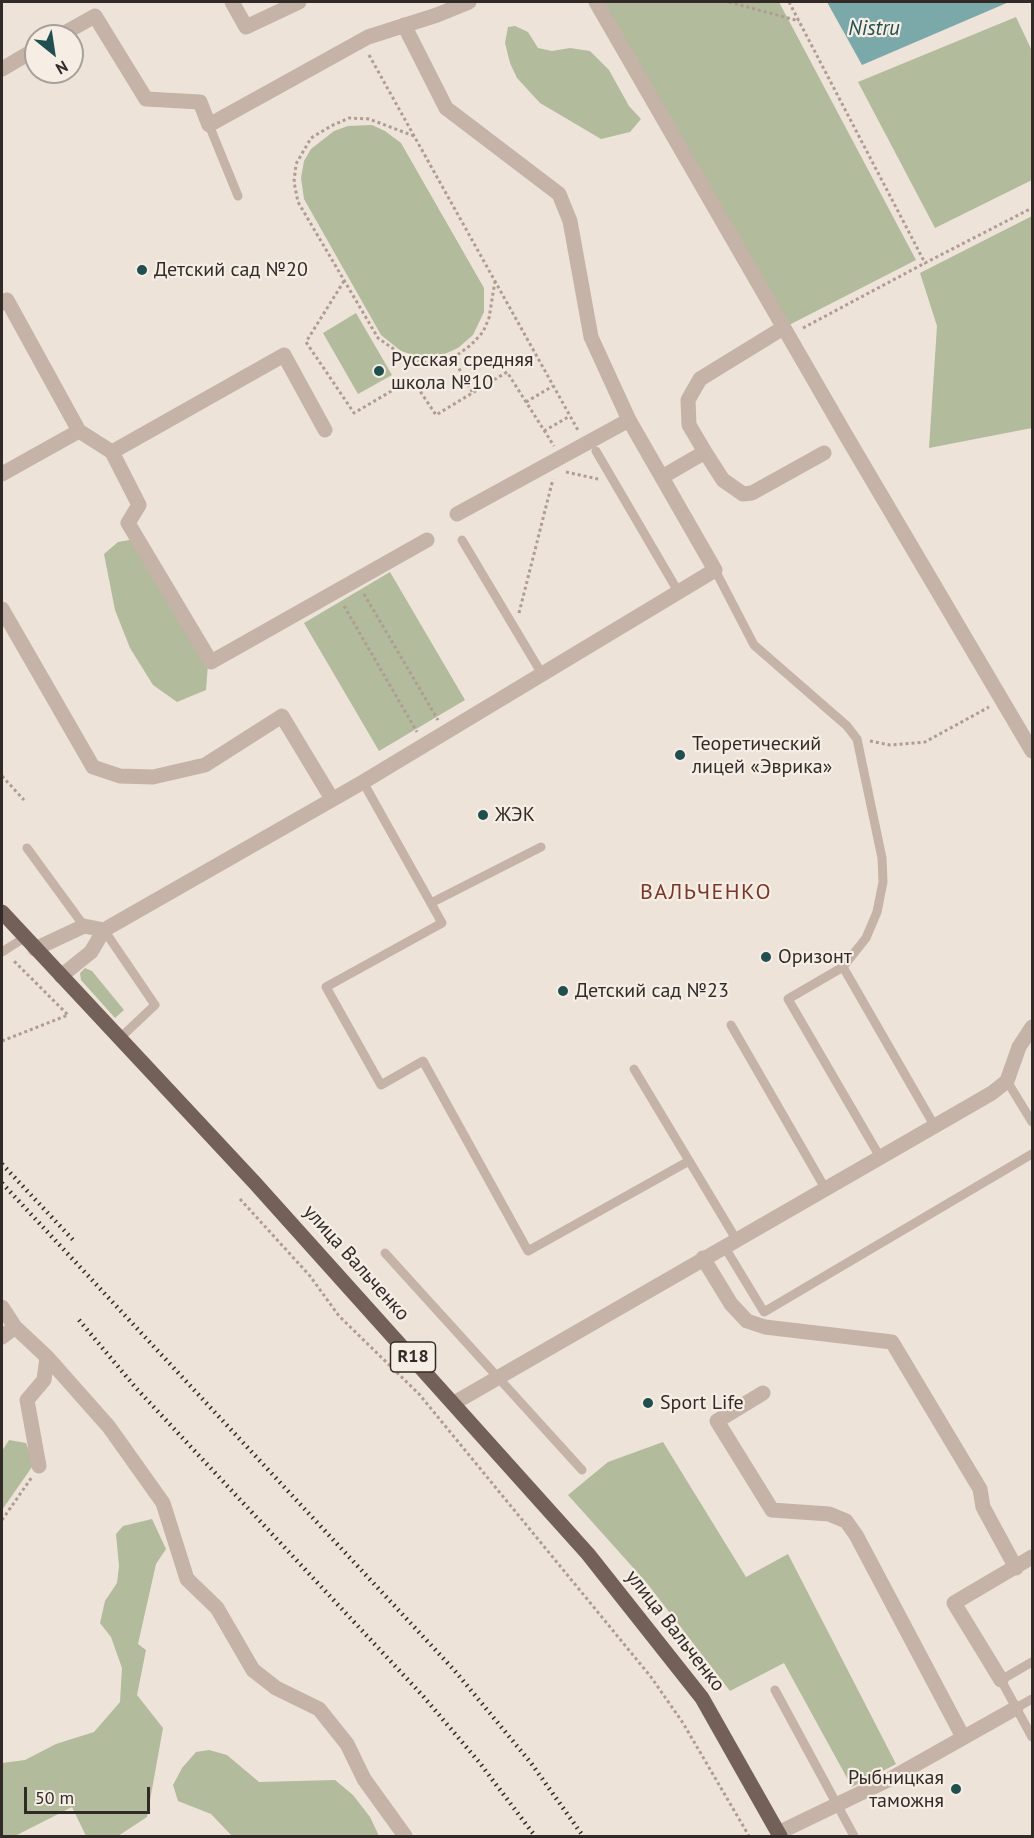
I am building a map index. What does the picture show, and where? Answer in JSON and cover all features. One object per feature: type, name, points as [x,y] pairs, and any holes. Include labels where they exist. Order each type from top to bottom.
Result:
[{"type":"main road","name":"улица Вальченко","points":[[2,912],[454,1403],[588,1554],[672,1657],[723,1731],[779,1835]]},
{"type":"street","points":[[232,2],[246,27],[299,2]]},
{"type":"street","points":[[596,2],[785,332],[1032,750]]},
{"type":"street","points":[[81,24],[95,16],[146,99],[200,102],[209,124],[368,37],[458,4]]},
{"type":"street","points":[[61,976],[91,952],[104,930],[363,782],[715,570],[629,420],[591,337],[570,222],[559,194],[446,108],[404,25]]},
{"type":"street","points":[[2,69],[24,56]]},
{"type":"street","points":[[2,303],[7,300],[80,431],[112,452],[140,505],[128,523],[211,662],[427,540]]},
{"type":"street","points":[[785,332],[700,379],[688,400],[689,425],[723,480],[743,494],[752,493],[824,453]]},
{"type":"street","points":[[112,452],[284,355],[325,429]]},
{"type":"street","points":[[457,514],[561,457],[591,448],[629,420]]},
{"type":"street","points":[[2,474],[80,431]]},
{"type":"street","points":[[662,477],[705,452]]},
{"type":"street","points":[[2,609],[93,766],[120,776],[153,777],[205,765],[282,716],[332,800]]},
{"type":"street","points":[[30,944],[84,926],[104,930]]},
{"type":"street","points":[[454,1403],[495,1377],[992,1093],[1007,1081],[1019,1047],[1032,1027]]},
{"type":"street","points":[[703,1258],[731,1304],[747,1321],[765,1327],[892,1342],[980,1490],[983,1507],[1016,1568]]},
{"type":"street","points":[[2,1307],[15,1328],[47,1357],[109,1427],[163,1503],[187,1578],[217,1608],[253,1670],[276,1688],[319,1709],[347,1744],[364,1779],[405,1836]]},
{"type":"street","points":[[2,1337],[15,1328]]},
{"type":"street","points":[[39,1466],[27,1400],[44,1380],[47,1357]]},
{"type":"street","points":[[763,1393],[717,1421],[772,1510],[829,1514],[846,1521],[856,1535],[963,1737]]},
{"type":"street","points":[[1001,1680],[954,1603],[1032,1557]]},
{"type":"street","points":[[779,1835],[890,1779],[1016,1708]]},
{"type":"lane","points":[[209,124],[238,196]]},
{"type":"lane","points":[[591,448],[679,592]]},
{"type":"lane","points":[[462,540],[542,675]]},
{"type":"lane","points":[[715,570],[754,645],[847,726],[857,739],[882,858],[883,882],[877,912],[866,938],[843,967],[789,999],[880,1157]]},
{"type":"lane","points":[[363,782],[442,923],[326,987],[381,1085],[423,1061],[528,1251],[689,1161]]},
{"type":"lane","points":[[431,903],[541,847]]},
{"type":"lane","points":[[27,848],[84,926]]},
{"type":"lane","points":[[104,930],[155,1005],[120,1038]]},
{"type":"lane","points":[[3,952],[30,944]]},
{"type":"lane","points":[[843,967],[934,1125]]},
{"type":"lane","points":[[731,1025],[825,1188]]},
{"type":"lane","points":[[634,1069],[689,1161],[764,1312],[1032,1154]]},
{"type":"lane","points":[[1007,1081],[1032,1122]]},
{"type":"lane","points":[[385,1253],[495,1377],[582,1470]]},
{"type":"lane","points":[[1032,1662],[1001,1680],[1032,1737]]},
{"type":"lane","points":[[775,1690],[854,1836]]},
{"type":"lane","points":[[1016,1708],[1032,1699]]},
{"type":"path","points":[[729,2],[799,21]]},
{"type":"path","points":[[789,2],[925,263]]},
{"type":"path","points":[[368,53],[570,416],[591,448]]},
{"type":"path","points":[[414,136],[388,124],[349,117],[311,138],[296,164],[294,182],[298,202],[378,338],[393,351],[409,360],[428,363],[453,358],[471,345],[483,332],[489,318],[495,281]]},
{"type":"path","points":[[785,332],[1032,208]]},
{"type":"path","points":[[345,281],[306,342],[354,413],[412,379],[436,415],[507,372],[561,457]]},
{"type":"path","points":[[453,358],[473,393]]},
{"type":"path","points":[[526,402],[553,385]]},
{"type":"path","points":[[544,431],[570,416]]},
{"type":"path","points":[[515,629],[556,469],[614,484]]},
{"type":"path","points":[[362,589],[446,732]]},
{"type":"path","points":[[341,601],[424,744]]},
{"type":"path","points":[[857,739],[890,745],[925,742],[1001,700]]},
{"type":"path","points":[[2,777],[24,800]]},
{"type":"path","points":[[2,1041],[68,1015],[3,952]]},
{"type":"path","points":[[240,1199],[310,1276],[339,1316],[419,1394],[651,1677],[683,1723],[749,1836]]},
{"type":"path","points":[[2,1520],[39,1466]]},
{"type":"green space","points":[[602,2],[779,2],[916,260],[789,325]]},
{"type":"green space","points":[[1016,17],[1032,51],[1032,180],[935,228],[858,82]]},
{"type":"green space","points":[[515,26],[528,32],[538,48],[552,51],[570,48],[590,51],[609,70],[629,106],[641,119],[630,132],[601,139],[540,103],[517,78],[510,63],[505,43],[508,27]]},
{"type":"green space","points":[[372,125],[401,143],[484,288],[484,312],[473,335],[458,348],[438,357],[419,357],[401,351],[381,335],[304,199],[301,178],[304,161],[311,149],[334,131],[348,126]]},
{"type":"green space","points":[[1032,216],[1032,428],[929,448],[937,326],[920,273]]},
{"type":"green space","points":[[356,313],[392,375],[358,394],[323,333]]},
{"type":"green space","points":[[135,539],[208,664],[206,690],[177,702],[153,685],[130,648],[115,610],[104,554],[118,542]]},
{"type":"green space","points":[[390,572],[465,700],[379,751],[304,623]]},
{"type":"green space","points":[[85,968],[92,971],[124,1010],[115,1018],[81,980],[80,973]]},
{"type":"green space","points":[[9,1440],[26,1443],[34,1464],[2,1510],[2,1451]]},
{"type":"green space","points":[[663,1442],[746,1577],[788,1554],[896,1764],[852,1787],[784,1663],[730,1691],[646,1582],[568,1495],[608,1462]]},
{"type":"green space","points":[[152,1519],[166,1549],[156,1564],[138,1644],[146,1650],[137,1695],[163,1728],[147,1817],[118,1836],[86,1836],[72,1807],[15,1836],[2,1836],[2,1763],[25,1760],[56,1744],[94,1732],[120,1702],[122,1668],[111,1637],[100,1623],[105,1601],[117,1583],[119,1566],[116,1534],[123,1526]]},
{"type":"green space","points":[[209,1750],[227,1755],[259,1782],[335,1780],[353,1795],[370,1817],[379,1836],[232,1836],[211,1814],[178,1801],[173,1785],[182,1768],[196,1752]]},
{"type":"water","name":"Nistru","points":[[827,2],[1009,2],[862,65]]},
{"type":"railway","points":[[2,1164],[75,1242]]},
{"type":"railway","points":[[2,1183],[455,1671],[531,1763],[583,1836]]},
{"type":"railway","points":[[79,1320],[136,1388],[423,1696],[479,1762],[535,1836]]},
{"type":"place","name":"Детский сад №20","points":[[142,270]]},
{"type":"place","name":"Русская средняя школа №10","points":[[379,371]]},
{"type":"place","name":"Теоретический лицей «Эврика»","points":[[680,755]]},
{"type":"place","name":"ЖЭК","points":[[483,815]]},
{"type":"place","name":"Оризонт","points":[[766,957]]},
{"type":"place","name":"Детский сад №23","points":[[563,991]]},
{"type":"place","name":"Sport Life","points":[[648,1403]]},
{"type":"place","name":"Рыбницкая таможня","points":[[956,1789]]},
{"type":"district","name":"ВАЛЬЧЕНКО","points":[[706,893]]}]
